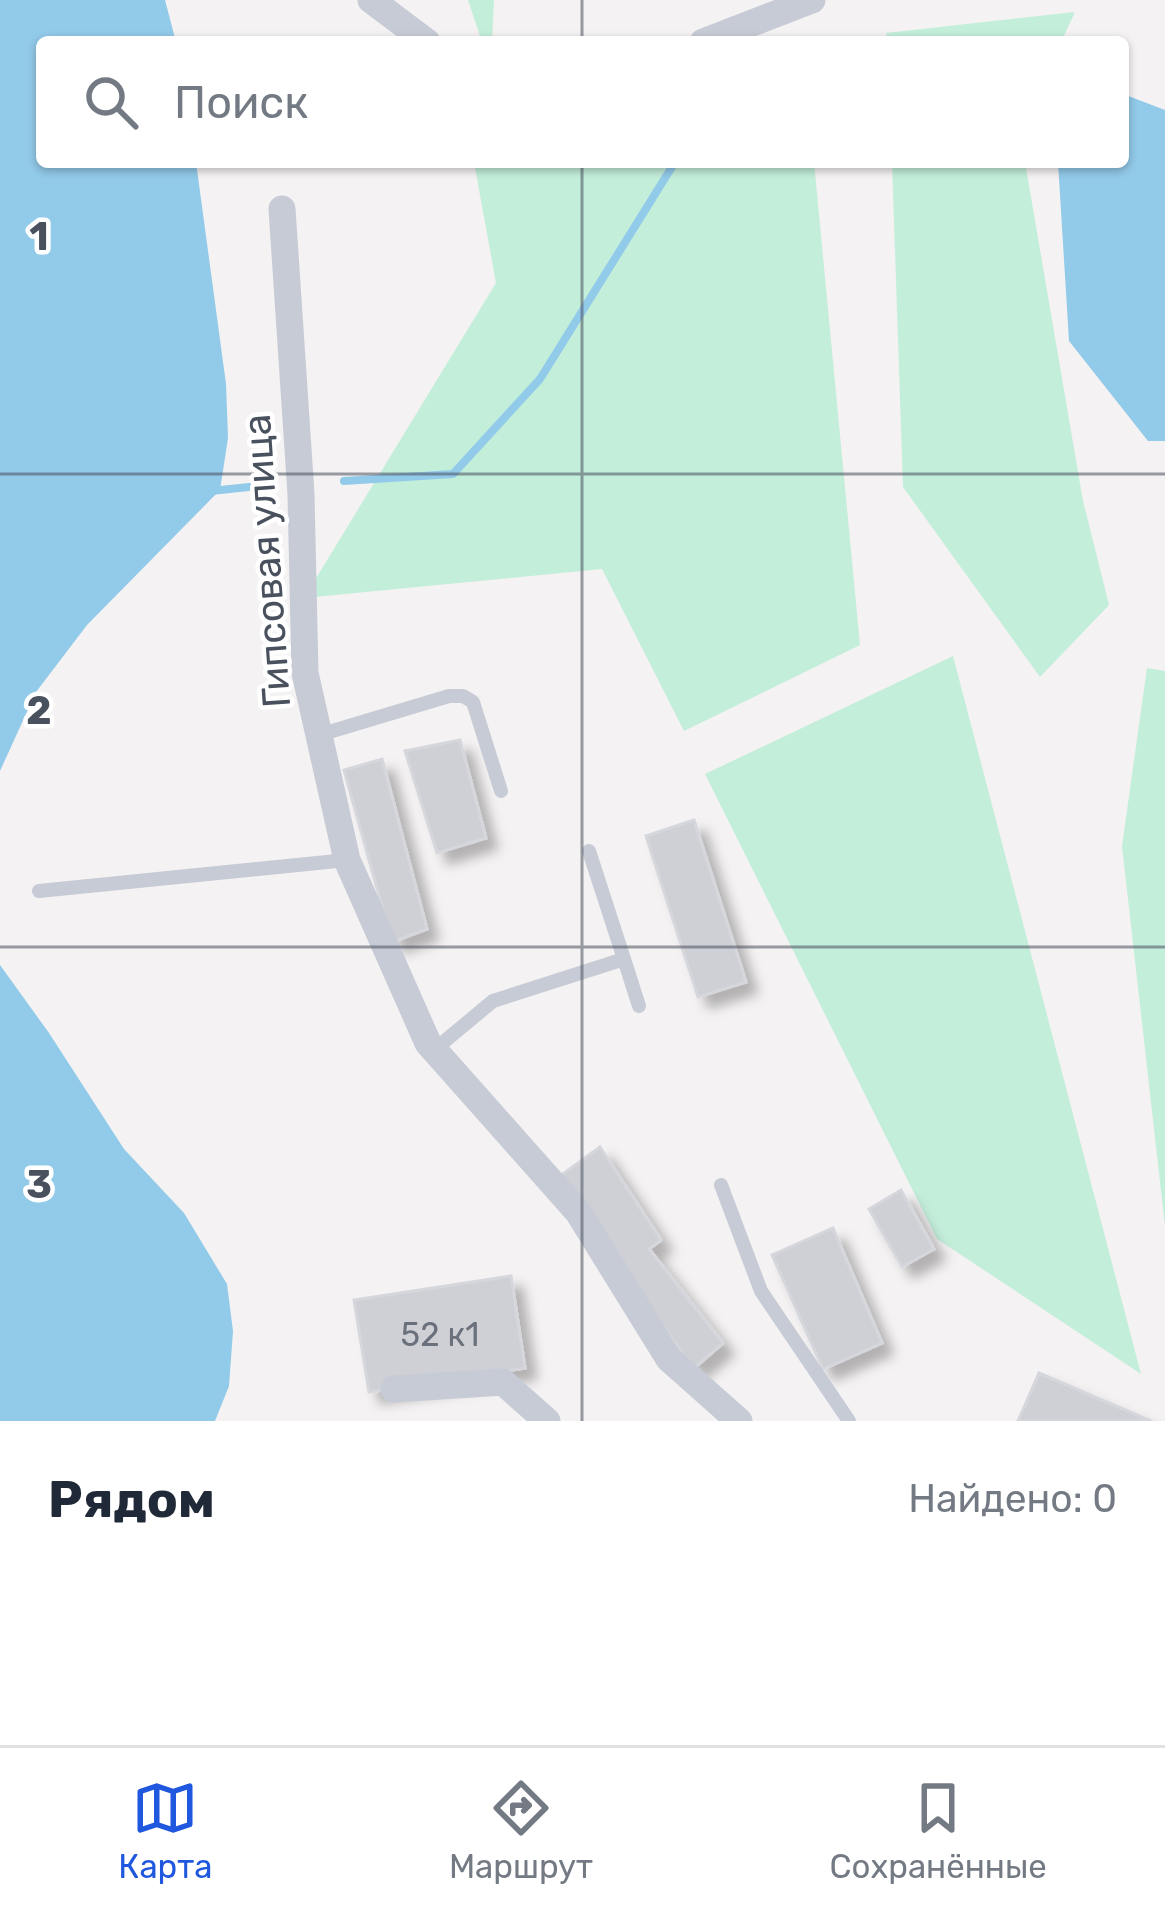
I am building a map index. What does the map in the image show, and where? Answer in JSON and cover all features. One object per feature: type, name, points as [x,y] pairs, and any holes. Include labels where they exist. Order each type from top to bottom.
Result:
[{"type":"street","points":[[371,0],[419,36]]},
{"type":"street","points":[[719,36],[812,0]]},
{"type":"street","name":"Гипсовая улица","points":[[282,208],[301,494],[305,673],[347,860],[428,1043],[578,1213],[669,1358],[739,1421]]},
{"type":"street","points":[[394,1390],[503,1382],[547,1421]]},
{"type":"lane","points":[[319,735],[449,696],[463,696],[473,701],[501,791]]},
{"type":"lane","points":[[589,851],[639,1006]]},
{"type":"lane","points":[[39,892],[347,860]]},
{"type":"lane","points":[[434,1051],[493,1001],[624,959]]},
{"type":"lane","points":[[721,1185],[761,1291],[849,1421]]},
{"type":"green space","points":[[468,0],[494,0],[492,36],[480,36]]},
{"type":"green space","points":[[1075,12],[1064,36],[886,33]]},
{"type":"green space","points":[[475,168],[815,168],[860,645],[684,731],[602,569],[304,598],[496,283]]},
{"type":"green space","points":[[892,168],[1026,168],[1083,501],[1109,605],[1040,677],[903,487]]},
{"type":"green space","points":[[953,656],[1141,1374],[937,1239],[705,774]]},
{"type":"green space","points":[[1147,668],[1165,671],[1165,1226],[1122,846]]},
{"type":"water","points":[[0,0],[165,0],[174,36],[36,36],[36,168],[197,168],[226,384],[228,438],[220,490],[87,625],[36,692],[0,771]]},
{"type":"water","points":[[1129,96],[1165,110],[1165,441],[1148,441],[1069,341],[1058,168],[1129,168]]},
{"type":"water","points":[[0,965],[124,1149],[184,1213],[227,1284],[233,1331],[229,1386],[215,1421],[0,1421]]},
{"type":"building","points":[[460,740],[486,838],[437,853],[405,751]]},
{"type":"building","points":[[382,759],[427,929],[392,942],[344,770]]},
{"type":"building","points":[[694,820],[746,982],[698,997],[646,836]]},
{"type":"building","points":[[600,1147],[661,1240],[649,1249],[723,1343],[693,1369],[560,1176]]},
{"type":"building","points":[[901,1190],[934,1249],[902,1267],[869,1209]]},
{"type":"building","points":[[833,1228],[882,1343],[823,1369],[772,1255]]},
{"type":"building","points":[[511,1276],[525,1368],[369,1392],[354,1300]]},
{"type":"building","points":[[1039,1373],[1151,1421],[1018,1421]]},
{"type":"waterway","points":[[344,481],[453,474],[540,379],[671,168]]},
{"type":"waterway","points":[[211,491],[258,486]]}]
